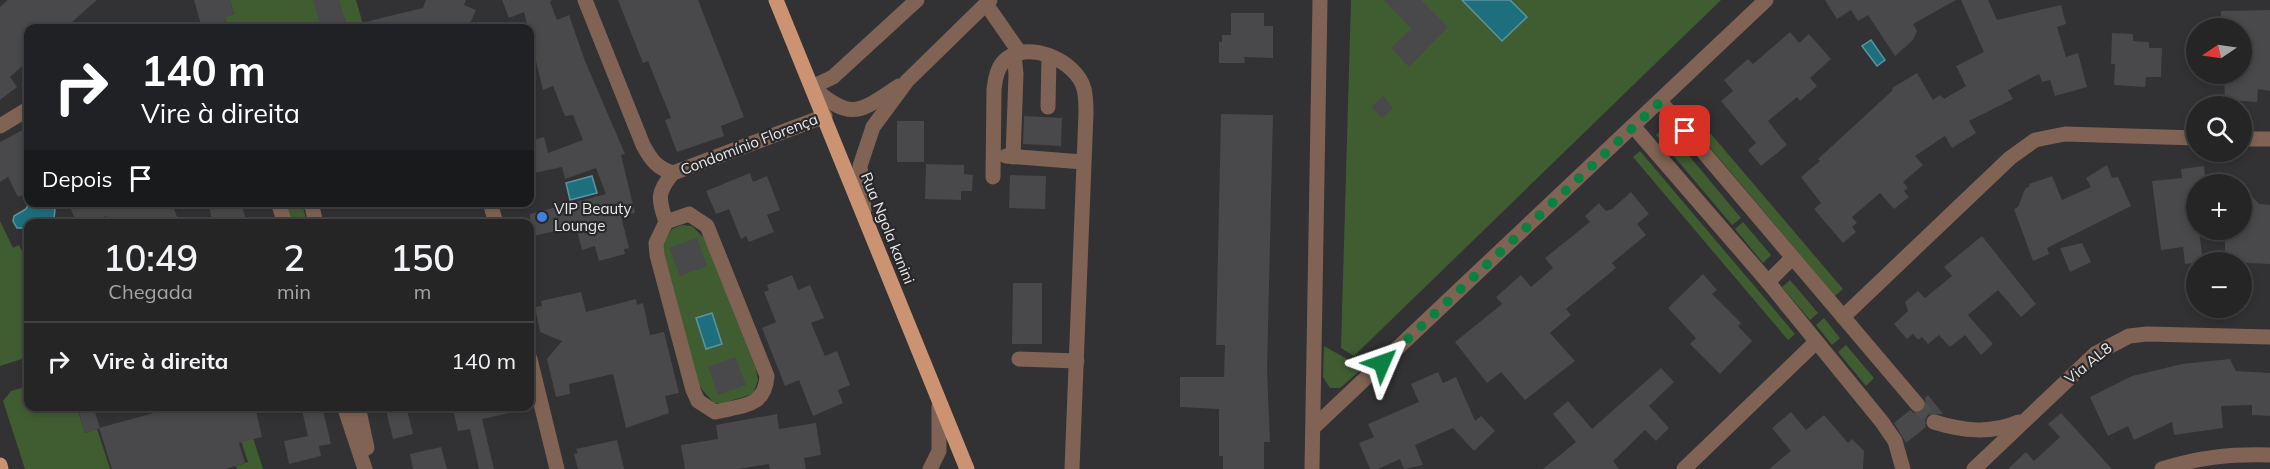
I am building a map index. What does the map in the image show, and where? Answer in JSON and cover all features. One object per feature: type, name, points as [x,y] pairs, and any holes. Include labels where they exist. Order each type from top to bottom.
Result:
[{"type":"main road","name":"Rua Ngola kanini","points":[[776,0],[967,469]]},
{"type":"main road","points":[[0,465],[2,469]]},
{"type":"street","name":"Condomínio Florença","points":[[585,0],[643,145],[651,160],[660,169],[673,173]]},
{"type":"street","points":[[907,81],[866,108],[855,110],[834,106],[813,87],[833,77],[917,0]]},
{"type":"street","points":[[1312,469],[1315,426],[1317,13],[1320,0]]},
{"type":"street","points":[[1315,426],[1766,0]]},
{"type":"street","points":[[867,226],[860,166],[865,145],[873,127],[907,81],[988,2],[1017,54],[1013,157]]},
{"type":"street","points":[[993,177],[996,76],[1003,63],[1017,54],[1060,58],[1071,68],[1084,88],[1086,113],[1072,469]]},
{"type":"street","points":[[1048,56],[1048,106]]},
{"type":"street","points":[[1660,102],[1917,404]]},
{"type":"street","points":[[0,126],[24,112]]},
{"type":"street","name":"Condomínio Florença","points":[[666,222],[689,214],[707,226],[767,376],[766,391],[751,403],[716,412],[698,401],[657,255],[656,243],[666,222],[659,201],[663,186],[673,173],[825,116]]},
{"type":"street","points":[[1633,126],[1768,282],[1895,441],[1903,469]]},
{"type":"street","points":[[1843,318],[2010,158],[2035,140],[2065,134],[2186,138]]},
{"type":"street","points":[[2252,139],[2270,140]]},
{"type":"street","points":[[994,156],[1083,162]]},
{"type":"street","points":[[1768,282],[1792,258]]},
{"type":"street","name":"Via AL8","points":[[1974,469],[2095,354],[2129,336],[2270,337]]},
{"type":"street","points":[[1684,469],[1816,342]]},
{"type":"street","points":[[1019,359],[1077,361]]},
{"type":"street","points":[[534,375],[557,469]]},
{"type":"street","points":[[930,469],[936,458],[941,437],[938,396]]},
{"type":"street","points":[[346,411],[365,469]]},
{"type":"street","points":[[359,411],[371,469]]},
{"type":"street","points":[[1934,422],[1952,428],[1986,431],[2025,419]]},
{"type":"street","points":[[2162,469],[2190,459],[2225,454],[2270,455]]},
{"type":"green space","points":[[230,0],[356,0],[363,24],[227,24],[225,17],[234,14]]},
{"type":"green space","points":[[1351,0],[1721,0],[1354,356],[1341,348]]},
{"type":"green space","points":[[1688,107],[1843,289],[1835,296],[1681,113]]},
{"type":"green space","points":[[1665,127],[1741,218],[1732,225],[1656,135]]},
{"type":"green space","points":[[1640,151],[1795,334],[1788,340],[1633,157]]},
{"type":"green space","points":[[287,207],[303,207],[306,219],[291,219]]},
{"type":"green space","points":[[0,221],[13,248],[19,245],[24,255],[22,266],[24,271],[24,358],[0,366]]},
{"type":"green space","points":[[1743,222],[1771,255],[1763,263],[1735,229]]},
{"type":"green space","points":[[682,225],[692,226],[704,238],[756,369],[758,380],[753,394],[723,403],[714,403],[699,386],[662,245],[672,229]]},
{"type":"green space","points":[[1790,280],[1818,313],[1810,320],[1782,287]]},
{"type":"green space","points":[[1824,318],[1840,338],[1832,345],[1816,325]]},
{"type":"green space","points":[[1846,345],[1874,378],[1866,386],[1838,352]]},
{"type":"green space","points":[[1324,346],[1363,368],[1340,388],[1330,388],[1323,377]]},
{"type":"green space","points":[[24,387],[24,411],[78,411],[85,433],[97,429],[110,469],[25,469],[3,401],[11,391]]},
{"type":"green space","points":[[231,411],[244,411],[263,469],[237,469],[236,466],[248,462]]},
{"type":"water","points":[[1462,0],[1510,0],[1527,17],[1502,41]]},
{"type":"water","points":[[1871,40],[1885,60],[1877,66],[1862,46]]},
{"type":"water","points":[[592,176],[597,193],[570,200],[566,183]]},
{"type":"water","points":[[27,207],[52,207],[55,209],[54,219],[24,219],[24,228],[17,228],[13,221],[14,216]]},
{"type":"water","points":[[712,313],[722,344],[706,349],[696,318]]},
{"type":"building","points":[[8,0],[97,0],[70,24],[24,24],[24,65],[10,77],[17,87],[0,100],[0,7]]},
{"type":"building","points":[[194,0],[230,0],[234,14],[225,17],[227,24],[201,24]]},
{"type":"building","points":[[313,0],[339,0],[347,24],[320,24]]},
{"type":"building","points":[[426,0],[466,0],[464,5],[476,10],[470,24],[361,24],[361,23],[423,8]]},
{"type":"building","points":[[502,0],[552,0],[550,2],[557,20],[569,15],[585,61],[625,154],[621,155],[635,213],[621,216],[629,248],[624,249],[625,254],[599,261],[595,246],[582,250],[576,226],[534,236],[534,219],[530,219],[530,214],[606,194],[596,168],[565,179],[562,167],[534,173],[534,140],[544,137],[548,153],[583,140],[573,115],[565,116],[553,86],[543,90],[534,53],[534,24],[527,24],[524,12],[509,18]]},
{"type":"building","points":[[618,0],[698,0],[744,117],[721,126],[724,136],[677,152],[665,120],[671,118],[648,61],[643,63]]},
{"type":"building","points":[[1384,0],[1421,0],[1448,27],[1409,67],[1391,48],[1411,29]]},
{"type":"building","points":[[1825,0],[1956,0],[1913,24],[1917,31],[1913,40],[1895,56],[1868,15],[1858,21],[1851,10],[1837,19]]},
{"type":"building","points":[[1961,0],[1988,0],[1997,20],[2061,5],[2066,24],[2057,27],[2066,57],[2078,53],[2087,87],[2055,96],[2050,80],[2042,82],[2039,74],[2008,90],[2013,99],[1969,121],[1976,133],[1952,148],[1945,136],[1915,156],[1923,165],[1903,182],[1908,188],[1904,191],[1909,197],[1894,209],[1880,193],[1852,217],[1857,223],[1852,227],[1856,232],[1843,243],[1814,209],[1821,203],[1801,177],[1893,90],[1892,88],[1917,73],[1933,100],[1940,95],[1944,99],[1966,86],[1956,66],[1984,52]]},
{"type":"building","points":[[2270,10],[2270,91],[2258,89],[2257,102],[2252,102],[2252,96],[2225,96],[2224,84],[2252,84],[2252,18],[2221,18],[2221,11]]},
{"type":"building","points":[[1231,13],[1264,13],[1264,26],[1273,26],[1273,58],[1244,57],[1245,63],[1219,63],[1219,42],[1222,42],[1222,35],[1231,35]]},
{"type":"building","points":[[1790,32],[1799,43],[1809,34],[1831,59],[1810,78],[1817,86],[1800,101],[1797,97],[1768,121],[1787,145],[1761,166],[1748,150],[1756,143],[1721,101],[1733,91],[1724,80],[1748,59],[1753,64]]},
{"type":"building","points":[[2112,33],[2133,34],[2133,41],[2149,42],[2149,48],[2162,48],[2161,77],[2146,77],[2145,87],[2114,85],[2115,64],[2111,64]]},
{"type":"building","points":[[1383,96],[1393,108],[1382,118],[1371,107]]},
{"type":"building","points":[[1221,114],[1273,115],[1267,370],[1270,442],[1264,442],[1264,469],[1223,469],[1223,456],[1219,456],[1219,409],[1180,407],[1180,377],[1224,377],[1225,345],[1216,345]]},
{"type":"building","points":[[1024,116],[1062,118],[1061,146],[1023,144]]},
{"type":"building","points":[[897,121],[924,121],[924,162],[897,162]]},
{"type":"building","points":[[24,129],[24,194],[18,197],[8,177],[0,182],[0,142]]},
{"type":"building","points":[[926,164],[964,165],[964,174],[973,175],[972,191],[961,191],[961,200],[925,199]]},
{"type":"building","points":[[2107,165],[2112,178],[2118,177],[2131,206],[2047,248],[2049,254],[2033,261],[2014,209],[2018,207],[2025,189],[2030,186],[2029,184],[2052,176],[2062,200],[2091,187],[2086,178]]},
{"type":"building","points":[[2204,166],[2205,174],[2186,174],[2186,240],[2200,240],[2202,252],[2186,252],[2185,264],[2183,247],[2161,250],[2152,181],[2182,178],[2181,169]]},
{"type":"building","points":[[750,173],[753,182],[767,176],[780,210],[767,215],[774,232],[749,242],[746,236],[741,239],[729,209],[716,214],[706,191]]},
{"type":"building","points":[[1010,175],[1046,176],[1045,209],[1009,208]]},
{"type":"building","points":[[1631,192],[1649,214],[1637,224],[1646,235],[1612,263],[1616,268],[1566,309],[1571,315],[1550,333],[1575,361],[1525,400],[1501,372],[1487,383],[1455,342],[1502,304],[1496,297],[1521,275],[1531,287],[1553,268],[1545,258],[1590,222],[1585,216],[1599,203],[1606,211],[1612,209]]},
{"type":"building","points":[[2252,196],[2259,204],[2270,205],[2270,264],[2252,263],[2252,252],[2225,252],[2225,240],[2252,240]]},
{"type":"building","points":[[70,207],[173,207],[178,219],[108,219],[106,216],[100,219],[75,219]]},
{"type":"building","points":[[209,207],[242,207],[246,219],[212,219]]},
{"type":"building","points":[[1982,236],[2036,304],[2021,317],[1998,290],[1968,315],[1993,344],[1981,355],[1965,335],[1950,347],[1939,335],[1928,344],[1922,337],[1918,340],[1913,334],[1907,339],[1894,324],[1908,311],[1905,302],[1918,291],[1925,298],[1952,276],[1944,267]]},
{"type":"building","points":[[697,238],[707,266],[680,276],[669,248]]},
{"type":"building","points":[[2082,243],[2091,262],[2070,272],[2060,248]]},
{"type":"building","points":[[1703,274],[1717,290],[1712,294],[1741,323],[1738,326],[1752,341],[1720,374],[1690,344],[1696,338],[1668,308]]},
{"type":"building","points":[[792,275],[798,290],[810,285],[824,318],[811,323],[825,356],[837,351],[850,385],[838,390],[843,403],[813,416],[799,380],[785,386],[762,328],[776,322],[764,292],[769,290],[767,285]]},
{"type":"building","points":[[1013,283],[1042,283],[1042,344],[1012,344]]},
{"type":"building","points":[[581,292],[586,312],[636,299],[637,305],[643,303],[650,335],[664,332],[679,393],[665,396],[669,413],[626,428],[613,374],[569,384],[570,394],[556,397],[547,359],[562,341],[540,332],[535,307],[542,306],[541,301]]},
{"type":"building","points":[[735,357],[746,385],[718,395],[708,367]]},
{"type":"building","points":[[2230,359],[2236,371],[2270,373],[2270,416],[2252,415],[2252,405],[2221,406],[2223,428],[2174,435],[2172,422],[2134,440],[2128,426],[2108,436],[2090,397],[2132,376],[2182,364]]},
{"type":"building","points":[[1661,368],[1674,382],[1649,406],[1669,428],[1656,441],[1645,430],[1613,461],[1619,469],[1543,469],[1576,442],[1553,414],[1568,401],[1592,429]]},
{"type":"building","points":[[1438,372],[1443,383],[1456,377],[1475,421],[1481,416],[1495,431],[1474,451],[1453,428],[1415,445],[1423,465],[1404,469],[1400,459],[1378,469],[1370,469],[1359,443],[1374,437],[1368,424],[1419,402],[1411,384]]},
{"type":"building","points":[[1928,395],[1943,414],[1928,415],[1925,420],[1926,427],[1906,443],[1894,423],[1910,410],[1914,413],[1923,412],[1926,407],[1925,398]]},
{"type":"building","points":[[78,411],[95,411],[100,428],[85,433]]},
{"type":"building","points":[[161,411],[229,411],[230,413],[256,411],[262,437],[239,443],[245,463],[226,469],[112,469],[99,428]]},
{"type":"building","points":[[302,411],[323,411],[331,444],[319,446],[321,456],[289,464],[284,441],[308,436]]},
{"type":"building","points":[[386,411],[407,411],[413,434],[393,439]]},
{"type":"building","points":[[453,411],[509,411],[509,413],[482,419],[494,469],[479,469],[470,429],[458,431]]},
{"type":"building","points":[[1791,412],[1806,430],[1824,415],[1848,443],[1852,439],[1864,451],[1863,469],[1769,469],[1791,451],[1772,428]]},
{"type":"building","points":[[2061,413],[2112,469],[2008,469],[2026,452],[2034,461],[2060,437],[2048,424]]},
{"type":"building","points":[[777,414],[779,429],[816,423],[821,455],[804,458],[806,469],[770,469],[769,464],[738,469],[685,469],[681,445],[718,439],[716,425]]},
{"type":"building","points":[[617,440],[624,469],[578,469],[574,454],[578,453],[576,449]]},
{"type":"building","points":[[441,447],[447,469],[413,469],[410,454]]},
{"type":"tunnel","points":[[1917,404],[1934,422]]},
{"type":"place","name":"VIP Beauty Lounge","points":[[542,217]]},
{"type":"route","points":[[1382,363],[1660,102],[1685,131]]}]
